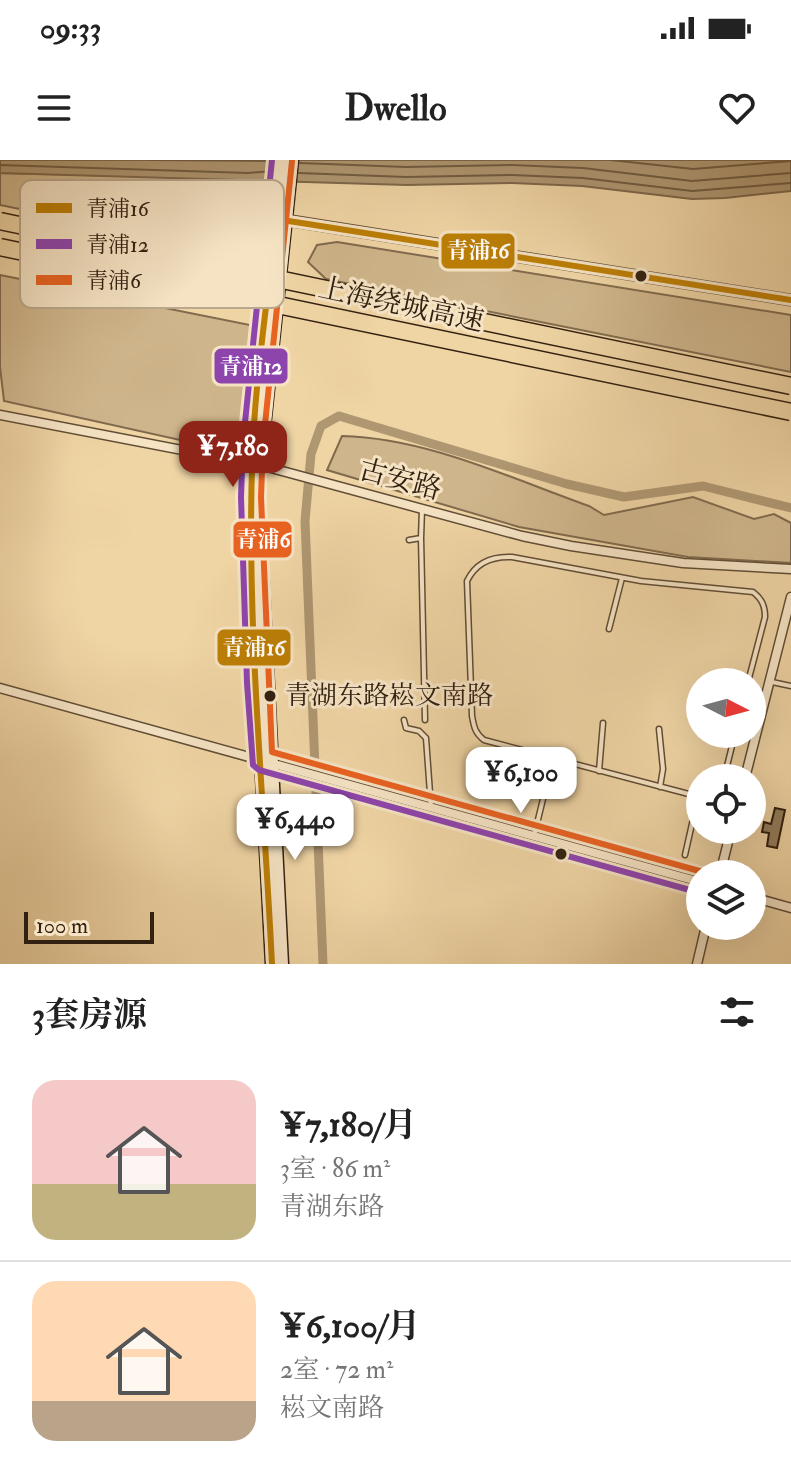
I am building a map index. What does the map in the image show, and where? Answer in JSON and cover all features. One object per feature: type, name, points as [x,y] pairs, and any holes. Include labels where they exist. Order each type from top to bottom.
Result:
[{"type":"highway","name":"上海绕城高速","points":[[0,221],[20,225]]},
{"type":"highway","name":"上海绕城高速","points":[[0,247],[20,251]]},
{"type":"highway","name":"上海绕城高速","points":[[284,280],[791,386]]},
{"type":"highway","name":"上海绕城高速","points":[[284,306],[791,412]]},
{"type":"main road","points":[[280,180],[282,160]]},
{"type":"main road","points":[[284,209],[292,160]]},
{"type":"main road","points":[[272,308],[256,465],[272,964]]},
{"type":"main road","points":[[267,761],[282,964]]},
{"type":"street","points":[[284,220],[791,300]]},
{"type":"street","name":"古安路","points":[[0,415],[256,465],[522,536],[683,563],[791,569]]},
{"type":"street","points":[[748,764],[791,597]]},
{"type":"street","points":[[0,688],[686,878]]},
{"type":"street","points":[[766,901],[791,908]]},
{"type":"street","points":[[697,964],[703,940]]},
{"type":"lane","points":[[422,509],[425,720]]},
{"type":"lane","points":[[409,540],[421,538]]},
{"type":"lane","points":[[686,794],[484,740],[474,728],[467,581],[478,565],[499,556],[622,578],[753,592],[760,597],[765,617],[752,668]]},
{"type":"lane","points":[[609,629],[622,578]]},
{"type":"lane","points":[[769,682],[791,686]]},
{"type":"lane","points":[[404,720],[406,728],[419,731],[426,738],[431,807]]},
{"type":"lane","points":[[599,771],[603,723]]},
{"type":"lane","points":[[659,729],[663,769],[660,787]]},
{"type":"lane","points":[[534,836],[553,758]]},
{"type":"lane","points":[[685,855],[688,844]]},
{"type":"shaded area","points":[[0,173],[257,180],[20,180],[20,209],[0,205]]},
{"type":"shaded area","points":[[337,242],[791,315],[791,372],[326,279],[308,262],[317,245]]},
{"type":"shaded area","points":[[0,275],[20,279],[20,308],[165,308],[255,326],[245,446],[234,452],[4,401],[0,367]]},
{"type":"shaded area","points":[[342,436],[405,444],[468,461],[589,506],[604,515],[693,497],[754,519],[774,514],[791,523],[791,563],[688,557],[519,527],[327,470]]},
{"type":"water","points":[[0,160],[791,160],[791,191],[692,199],[582,186],[512,183],[407,185],[0,173]]},
{"type":"building","points":[[775,808],[785,810],[777,848],[767,846],[769,833],[766,833],[766,823],[771,824]]},
{"type":"waterway","points":[[323,964],[305,521],[311,454],[321,426],[339,416],[567,484],[624,497],[703,486],[791,508]]},
{"type":"transit line","name":"青浦12","points":[[270,180],[272,160]]},
{"type":"transit line","name":"青浦6","points":[[284,239],[292,161]]},
{"type":"transit line","name":"青浦16","points":[[284,220],[791,300]]},
{"type":"transit line","name":"青浦12","points":[[257,308],[243,442],[241,497],[253,765],[259,770],[686,889]]},
{"type":"transit line","name":"青浦16","points":[[266,308],[255,405],[251,529],[254,653],[272,964]]},
{"type":"transit line","name":"青浦6","points":[[277,308],[263,444],[261,497],[272,752],[686,867]]},
{"type":"place","name":"青湖东路崧文南路","points":[[270,696]]}]
